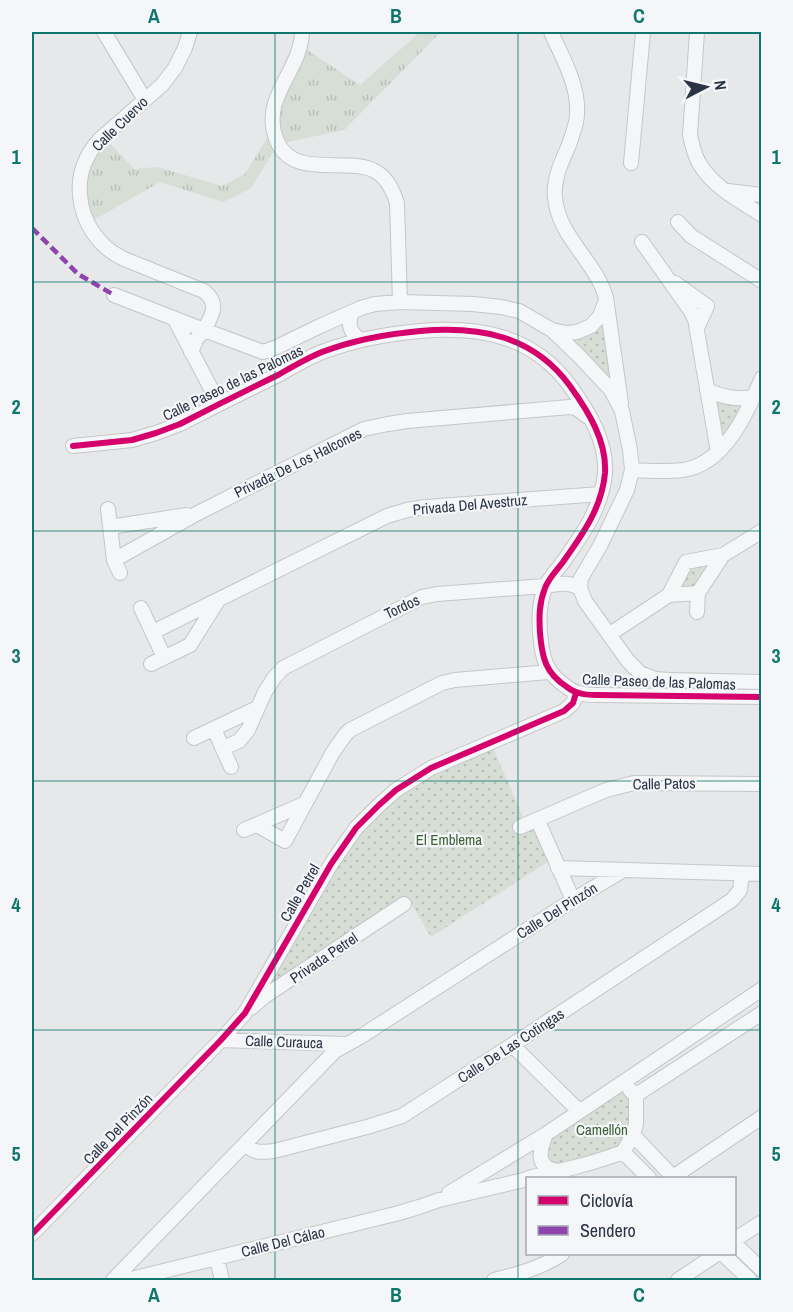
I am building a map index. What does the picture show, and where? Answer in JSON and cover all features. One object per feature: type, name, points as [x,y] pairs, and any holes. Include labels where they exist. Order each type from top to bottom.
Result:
[{"type":"street","points":[[104,32],[145,100]]},
{"type":"street","name":"Calle Cuervo","points":[[190,32],[175,68],[162,85],[91,148],[81,172],[79,189],[81,206],[87,224],[103,245],[121,258],[204,291],[210,296],[213,309],[204,330]]},
{"type":"street","points":[[302,32],[299,52],[274,103],[272,119],[274,134],[280,148],[290,158],[306,164],[361,167],[374,170],[393,190],[397,203],[400,302]]},
{"type":"street","points":[[551,32],[572,80],[577,99],[577,115],[573,133],[555,182],[554,197],[562,227],[603,286],[622,411]]},
{"type":"street","points":[[631,163],[643,32]]},
{"type":"street","points":[[697,32],[690,135],[694,152],[700,165],[710,177],[762,215]]},
{"type":"street","points":[[727,191],[762,195]]},
{"type":"street","points":[[678,222],[691,236],[762,281]]},
{"type":"street","points":[[642,242],[666,278],[707,306],[697,328],[718,452]]},
{"type":"street","name":"Calle Paseo de las Palomas","points":[[114,295],[263,352],[277,348],[352,312],[375,304],[400,302],[501,307],[519,311],[552,330],[610,390],[622,411],[630,450],[632,470],[627,490],[600,546],[581,578],[580,588],[585,601],[628,661],[640,673],[655,679],[762,682]]},
{"type":"street","points":[[552,330],[577,332],[591,326],[600,316],[606,298]]},
{"type":"street","points":[[352,312],[350,329],[362,340]]},
{"type":"street","name":"Calle Paseo de las Palomas","points":[[174,318],[219,404]]},
{"type":"street","name":"Calle Paseo de las Palomas","points":[[73,446],[132,440],[156,433],[180,424],[321,353],[362,340],[398,333],[443,329],[478,331],[511,340],[546,360],[564,378],[592,420],[601,441],[605,462],[601,494],[594,513],[586,529],[545,586],[539,606],[541,652],[549,672],[576,693],[762,697]]},
{"type":"street","points":[[191,352],[196,340],[204,330]]},
{"type":"street","points":[[263,352],[271,363],[268,379]]},
{"type":"street","points":[[545,409],[556,403],[563,393],[564,378]]},
{"type":"street","points":[[632,470],[684,470],[706,462],[718,452],[734,432],[762,378]]},
{"type":"street","points":[[707,390],[730,398],[754,397]]},
{"type":"street","name":"Privada De Los Halcones","points":[[114,560],[198,513],[364,429],[406,421],[545,409],[576,408],[592,420]]},
{"type":"street","points":[[601,441],[626,431]]},
{"type":"street","name":"Privada Del Avestruz","points":[[153,632],[387,516],[424,507],[601,494]]},
{"type":"street","points":[[108,508],[114,560],[120,573]]},
{"type":"street","name":"Privada De Los Halcones","points":[[110,527],[198,513]]},
{"type":"street","points":[[610,634],[669,596],[691,594],[723,555],[762,531]]},
{"type":"street","points":[[669,596],[686,562],[723,555]]},
{"type":"street","name":"Tordos","points":[[223,748],[239,741],[248,730],[265,692],[283,668],[422,597],[571,583],[580,588]]},
{"type":"street","points":[[691,594],[697,612]]},
{"type":"street","points":[[151,664],[190,645],[217,602]]},
{"type":"street","points":[[141,608],[164,657]]},
{"type":"street","points":[[304,804],[250,827],[285,841],[339,743],[350,730],[442,683],[549,672]]},
{"type":"street","name":"Calle Petrel","points":[[221,1040],[245,1013],[331,864],[356,828],[379,805],[396,790],[431,768],[564,711],[573,703],[576,693]]},
{"type":"street","points":[[194,738],[257,708]]},
{"type":"street","points":[[214,729],[231,767]]},
{"type":"street","name":"Calle Patos","points":[[520,827],[606,790],[634,783],[762,784]]},
{"type":"street","points":[[537,821],[573,900]]},
{"type":"street","name":"Calle Del Pinzón","points":[[558,868],[762,874]]},
{"type":"street","name":"Calle Del Pinzón","points":[[113,1281],[335,1051],[622,871]]},
{"type":"street","name":"Calle De Las Cotingas","points":[[246,1145],[253,1151],[274,1151],[388,1121],[415,1108],[732,900],[740,890],[742,874]]},
{"type":"street","name":"Privada Petrel","points":[[245,1013],[265,996],[404,904]]},
{"type":"street","points":[[617,1086],[762,989]]},
{"type":"street","points":[[636,1095],[762,1012]]},
{"type":"street","name":"Calle Del Pinzón","points":[[32,1234],[221,1040]]},
{"type":"street","name":"Calle Curauca","points":[[221,1040],[347,1044]]},
{"type":"street","points":[[512,1045],[579,1111]]},
{"type":"street","points":[[617,1086],[628,1089],[636,1095]]},
{"type":"street","name":"Calle Del Cálao","points":[[439,1200],[546,1134],[617,1086]]},
{"type":"street","points":[[636,1095],[636,1125],[623,1152],[647,1177]]},
{"type":"street","points":[[675,1177],[762,1117]]},
{"type":"street","points":[[546,1134],[540,1149],[544,1165],[550,1170],[559,1171]]},
{"type":"street","points":[[633,1135],[673,1177]]},
{"type":"street","name":"Calle Del Cálao","points":[[536,1177],[623,1152]]},
{"type":"street","name":"Calle Del Cálao","points":[[127,1281],[526,1179]]},
{"type":"street","points":[[736,1240],[762,1222]]},
{"type":"street","points":[[736,1242],[762,1270]]},
{"type":"street","points":[[494,1281],[539,1267],[560,1255]]},
{"type":"street","points":[[678,1281],[716,1255]]},
{"type":"street","points":[[724,1255],[750,1281]]},
{"type":"street","points":[[216,1259],[222,1281]]},
{"type":"green space","points":[[420,32],[441,32],[344,130],[288,142],[272,154],[251,188],[223,202],[160,182],[87,224],[79,189],[103,136],[134,169],[157,167],[222,186],[245,174],[267,138],[274,134],[272,119],[301,46],[360,85]]},
{"type":"green space","points":[[606,298],[622,411],[580,357],[567,333],[591,326]]},
{"type":"green space","points":[[707,390],[754,397],[718,452]]},
{"type":"green space","points":[[723,555],[698,593],[669,595],[686,562]]},
{"type":"green space","name":"El Emblema","points":[[491,743],[526,824],[538,821],[554,858],[431,937],[409,900],[265,996],[274,962],[331,864],[396,790]]},
{"type":"green space","name":"Camellón","points":[[617,1086],[636,1095],[623,1152],[581,1166],[544,1165],[546,1134]]},
{"type":"marked path","points":[[32,228],[78,274],[114,295]]},
{"type":"cycle path","points":[[73,446],[132,440],[156,433],[180,424],[316,354],[358,341],[395,334],[442,330],[463,330],[503,337],[539,355],[570,386],[595,427],[605,461],[600,498],[590,520],[548,581],[542,599],[541,642],[549,670],[570,689],[586,695],[762,697]]},
{"type":"cycle path","points":[[32,1234],[245,1013],[331,864],[356,828],[379,805],[396,790],[431,768],[564,711],[573,703],[576,693]]}]
